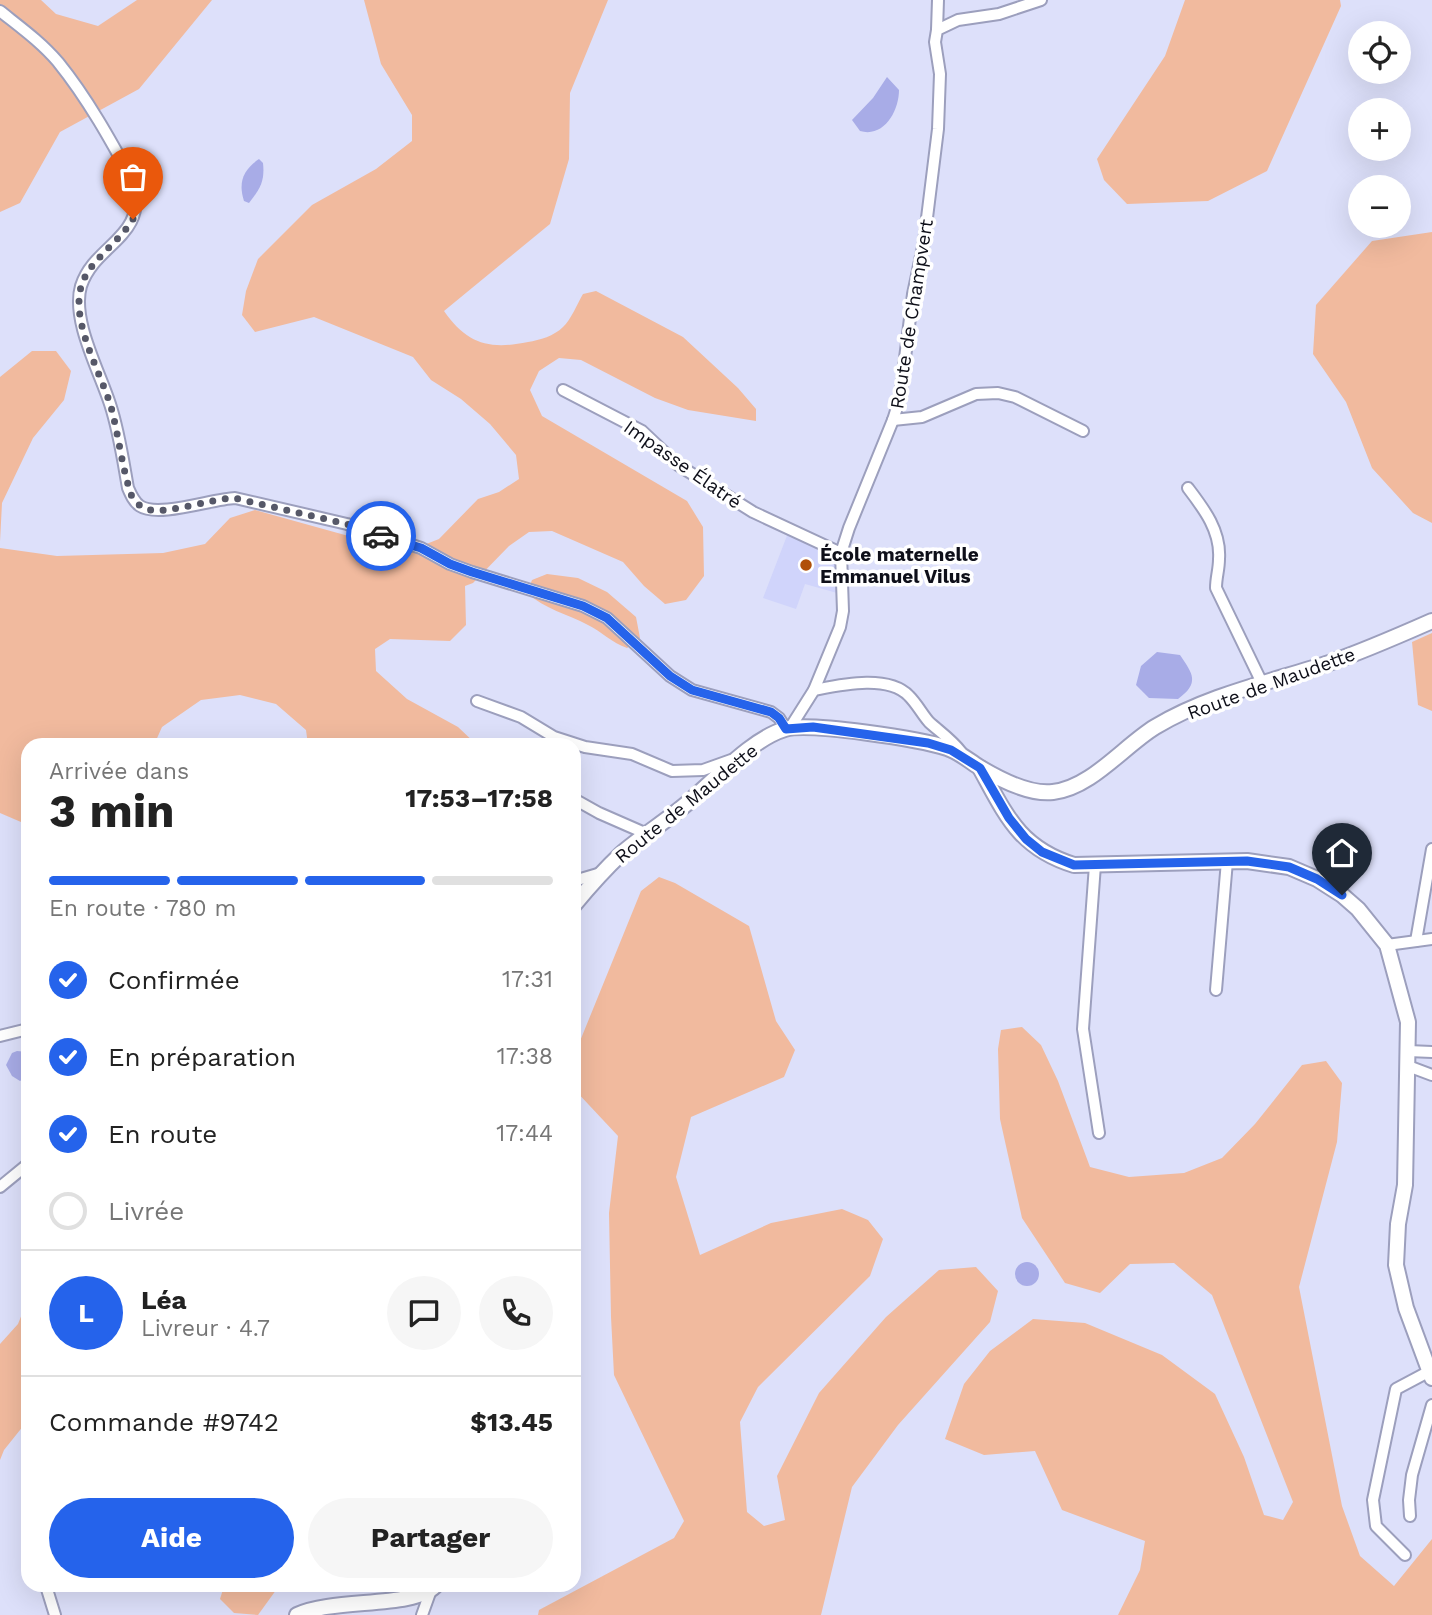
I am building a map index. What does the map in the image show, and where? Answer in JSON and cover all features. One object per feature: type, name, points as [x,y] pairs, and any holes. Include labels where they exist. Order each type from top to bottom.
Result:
[{"type":"street","name":"Route de Champvert","points":[[788,729],[814,690],[840,627],[844,611],[841,553],[900,398],[913,294],[924,242],[933,173],[940,99],[940,74],[935,42],[939,0]]},
{"type":"street","points":[[937,30],[958,20],[999,14],[1041,0]]},
{"type":"street","points":[[0,11],[32,35],[57,60],[91,108],[134,183],[138,197],[133,219],[124,235],[88,271],[80,288],[80,306],[92,357],[110,405],[128,488],[139,506],[149,510],[164,510],[234,498],[347,524],[421,548],[450,564],[472,572],[583,606],[607,618],[670,676],[692,690],[771,712],[788,729]]},
{"type":"street","name":"Impasse Élatré","points":[[563,390],[642,431],[678,465],[753,512],[841,553]]},
{"type":"street","points":[[893,419],[922,417],[976,394],[998,393],[1014,397],[1083,431]]},
{"type":"street","points":[[1188,488],[1217,533],[1220,548],[1215,576],[1216,588],[1262,683]]},
{"type":"street","name":"Route de Maudette","points":[[581,897],[601,873],[741,757],[771,735],[788,729],[813,727],[939,746],[963,756],[980,768],[1031,790],[1052,793],[1094,774],[1154,728],[1189,710],[1262,683],[1330,663],[1432,621]]},
{"type":"street","points":[[814,690],[842,684],[868,683],[902,690],[909,695],[927,720],[953,742],[963,756]]},
{"type":"street","points":[[477,701],[521,717],[557,738]]},
{"type":"street","points":[[581,746],[632,754],[673,771],[703,770],[741,757]]},
{"type":"street","points":[[980,768],[1009,818],[1026,839],[1042,852],[1074,865],[1247,861],[1289,867],[1317,879],[1342,895],[1358,909],[1387,945],[1406,1010],[1408,1051],[1405,1185],[1398,1224],[1396,1265],[1406,1308],[1430,1375],[1396,1389],[1373,1500],[1376,1526],[1405,1555]]},
{"type":"street","points":[[581,803],[647,834]]},
{"type":"street","points":[[1416,942],[1432,849]]},
{"type":"street","points":[[1216,990],[1227,861]]},
{"type":"street","points":[[1095,865],[1083,1029],[1098,1133]]},
{"type":"street","points":[[581,879],[601,873]]},
{"type":"street","points":[[1387,945],[1432,939]]},
{"type":"street","points":[[0,1036],[21,1031]]},
{"type":"street","points":[[1408,1051],[1432,1052]]},
{"type":"street","points":[[1408,1066],[1432,1074]]},
{"type":"street","points":[[0,1187],[21,1170]]},
{"type":"street","points":[[1410,1516],[1412,1475],[1432,1405]]},
{"type":"street","points":[[48,1592],[55,1615]]},
{"type":"street","points":[[297,1615],[322,1606],[402,1599],[422,1592]]},
{"type":"street","points":[[422,1615],[431,1592]]},
{"type":"shaded area","points":[[0,0],[41,0],[56,14],[98,26],[137,0],[212,0],[139,89],[60,132],[20,203],[0,212]]},
{"type":"shaded area","points":[[364,0],[608,0],[570,93],[569,159],[550,224],[444,311],[461,331],[480,342],[514,344],[555,333],[569,320],[583,294],[596,291],[683,337],[738,388],[756,409],[756,421],[688,410],[655,398],[581,360],[559,358],[539,371],[530,390],[542,416],[687,501],[703,527],[704,576],[686,600],[665,604],[644,586],[623,562],[552,531],[529,532],[509,546],[473,583],[465,586],[466,625],[450,641],[390,639],[375,649],[376,671],[407,699],[458,727],[470,738],[307,738],[306,730],[276,704],[240,695],[201,700],[162,727],[157,738],[21,738],[21,822],[0,813],[0,548],[57,556],[163,553],[205,544],[230,518],[255,510],[406,552],[439,539],[478,499],[499,492],[519,479],[516,455],[490,424],[461,399],[431,380],[413,357],[314,317],[255,332],[242,315],[246,291],[258,259],[312,205],[376,169],[412,141],[412,115],[381,64]]},
{"type":"shaded area","points":[[1185,0],[1340,0],[1341,6],[1267,171],[1208,201],[1127,204],[1104,180],[1097,159],[1165,56]]},
{"type":"shaded area","points":[[887,77],[899,90],[893,114],[883,127],[876,131],[860,131],[852,120],[873,98]]},
{"type":"shaded area","points":[[259,159],[263,163],[262,180],[249,203],[244,201],[243,177]]},
{"type":"shaded area","points":[[1432,232],[1432,523],[1413,513],[1372,468],[1346,402],[1313,354],[1316,305],[1372,241],[1411,238],[1411,235]]},
{"type":"shaded area","points":[[32,351],[56,351],[71,371],[64,400],[33,438],[2,503],[0,542],[0,377]]},
{"type":"shaded area","name":"École maternelle Emmanuel Vilus","points":[[788,533],[837,556],[837,593],[805,584],[796,609],[763,598]]},
{"type":"shaded area","points":[[547,574],[578,578],[607,592],[636,617],[640,638],[627,648],[588,625],[534,599],[527,593],[532,580]]},
{"type":"shaded area","points":[[1432,633],[1432,711],[1418,705],[1412,642]]},
{"type":"shaded area","points":[[1157,652],[1180,655],[1191,673],[1192,683],[1178,699],[1149,698],[1136,685],[1141,666]]},
{"type":"shaded area","points":[[659,877],[675,883],[749,926],[776,1021],[795,1050],[784,1077],[691,1117],[676,1177],[700,1255],[771,1223],[842,1209],[868,1220],[883,1239],[870,1276],[758,1387],[740,1422],[747,1512],[764,1526],[785,1520],[777,1476],[819,1393],[886,1317],[939,1270],[976,1267],[998,1291],[990,1322],[898,1425],[852,1487],[821,1615],[538,1615],[539,1610],[573,1592],[581,1592],[581,1588],[674,1538],[684,1521],[614,1375],[609,1213],[618,1136],[581,1096],[581,1039],[641,891]]},
{"type":"shaded area","points":[[1022,1027],[1041,1045],[1058,1081],[1090,1167],[1129,1177],[1184,1173],[1222,1158],[1255,1124],[1302,1065],[1326,1061],[1342,1083],[1337,1142],[1299,1287],[1342,1506],[1360,1556],[1394,1586],[1432,1539],[1432,1615],[1118,1615],[1140,1570],[1145,1541],[1062,1510],[1035,1451],[984,1455],[945,1439],[964,1384],[990,1351],[1033,1319],[1085,1323],[1162,1355],[1215,1394],[1244,1457],[1264,1515],[1283,1520],[1293,1502],[1212,1295],[1174,1263],[1130,1264],[1100,1293],[1065,1283],[1022,1218],[1000,1119],[998,1049],[1001,1030]]},
{"type":"shaded area","points":[[21,1051],[20,1081],[12,1076],[6,1065],[12,1053]]},
{"type":"shaded area","points":[[1027,1262],[1035,1266],[1039,1274],[1035,1282],[1027,1286],[1019,1282],[1015,1274],[1019,1266]]},
{"type":"shaded area","points":[[21,1316],[21,1429],[4,1450],[0,1460],[0,1344],[18,1324]]},
{"type":"shaded area","points":[[222,1592],[275,1592],[258,1615],[234,1613],[220,1599]]},
{"type":"way so far","points":[[133,219],[124,235],[88,271],[80,288],[80,306],[92,357],[118,435],[128,488],[139,506],[149,510],[164,510],[234,498],[347,524],[381,536]]},
{"type":"place","name":"École maternelle Emmanuel Vilus","points":[[806,565]]},
{"type":"route","points":[[381,536],[421,548],[450,564],[472,572],[583,606],[607,618],[670,676],[692,690],[776,714],[786,729],[813,727],[928,743],[951,750],[980,768],[1009,818],[1026,839],[1058,860],[1074,865],[1247,861],[1289,867],[1317,879],[1342,895]]}]
